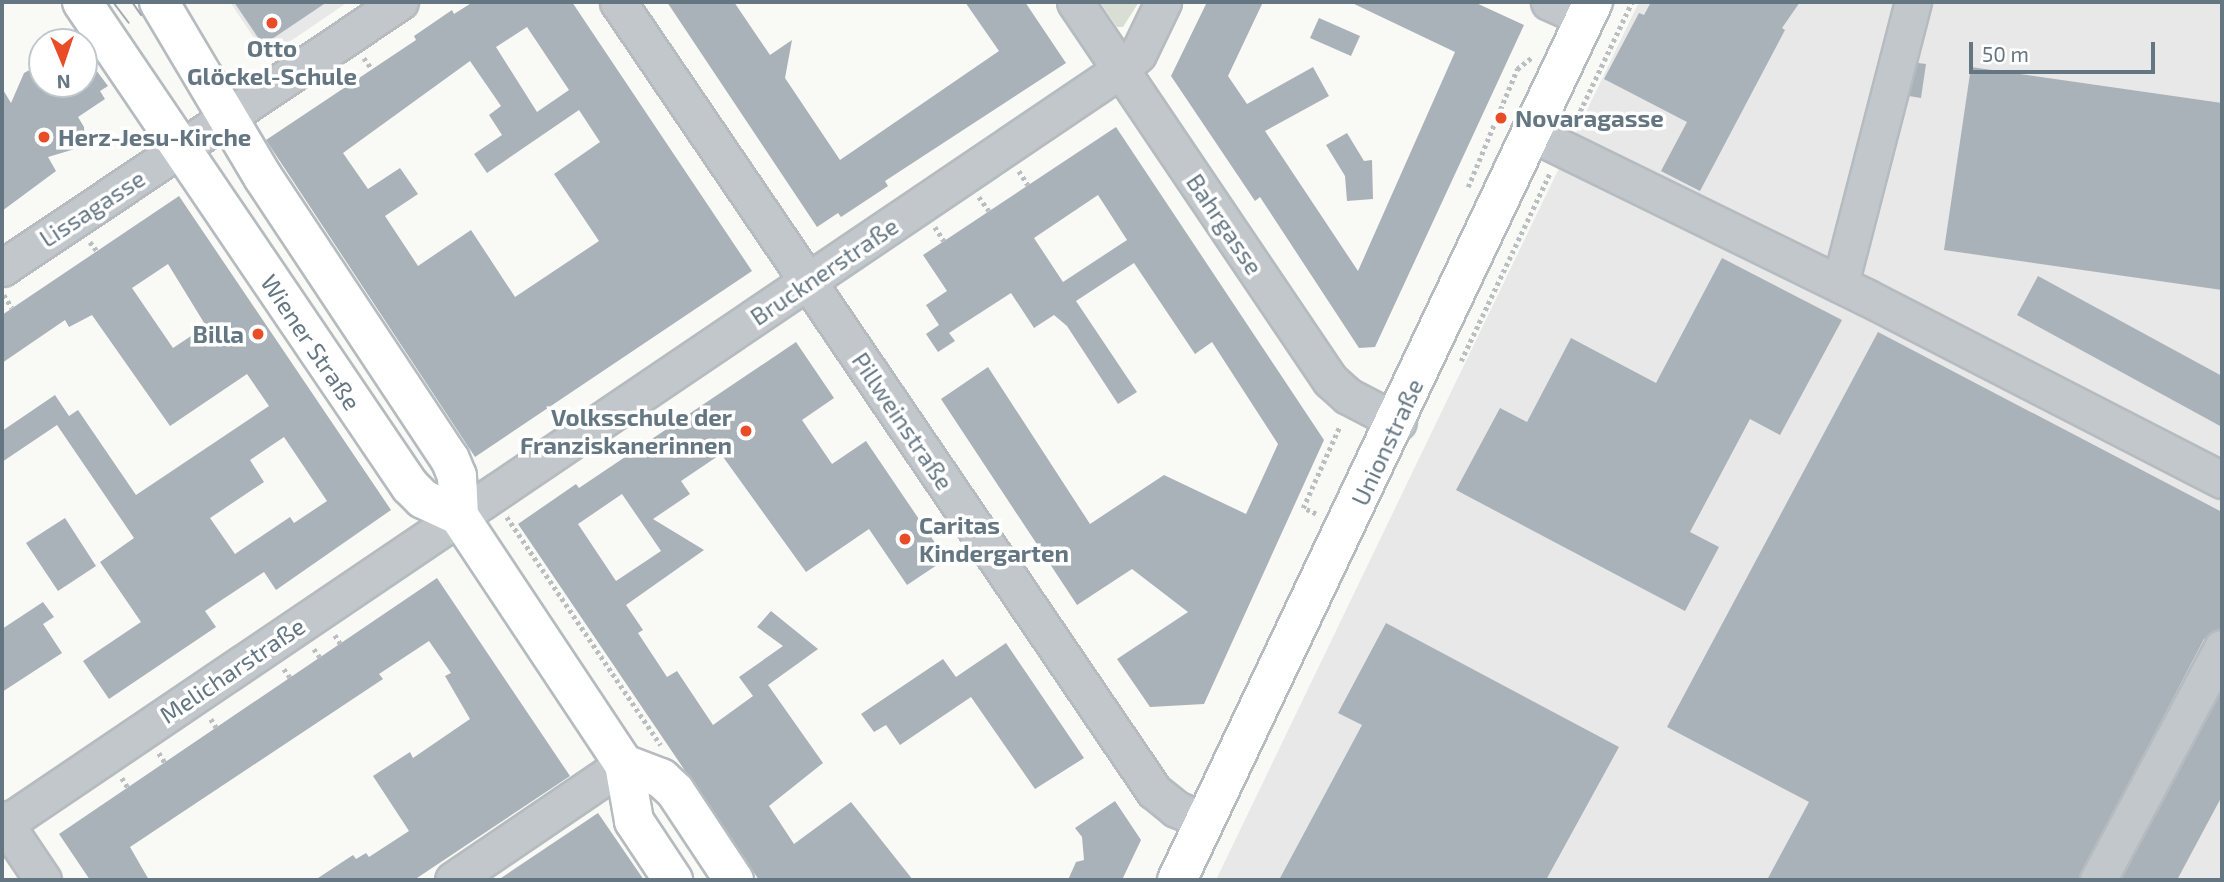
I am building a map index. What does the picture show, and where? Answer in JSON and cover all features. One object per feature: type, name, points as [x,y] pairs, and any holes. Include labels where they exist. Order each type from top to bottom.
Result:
[{"type":"main road","name":"Wiener Straße","points":[[82,2],[410,486],[423,499],[459,516],[457,477],[450,459],[263,177],[159,2]]},
{"type":"main road","name":"Unionstraße","points":[[1177,880],[1398,422],[1546,141],[1589,10]]},
{"type":"main road","points":[[459,516],[624,764],[634,821],[673,880]]},
{"type":"main road","points":[[624,764],[661,778],[675,791],[734,880]]},
{"type":"street","points":[[183,148],[400,2]]},
{"type":"street","name":"Pillweinstraße","points":[[618,2],[1154,791],[1177,809],[1205,821]]},
{"type":"street","name":"Bahrgasse","points":[[1075,2],[1330,380],[1348,396],[1398,422]]},
{"type":"street","name":"Brucknerstraße","points":[[459,516],[1121,70],[1138,54],[1163,2]]},
{"type":"street","points":[[1549,2],[1589,10]]},
{"type":"street","points":[[1840,284],[1913,2]]},
{"type":"street","points":[[1546,141],[1840,284],[2222,480]]},
{"type":"street","name":"Lissagasse","points":[[2,268],[183,148]]},
{"type":"street","name":"Melicharstraße","points":[[3,821],[459,516]]},
{"type":"street","points":[[2098,880],[2222,648]]},
{"type":"street","points":[[453,880],[624,764]]},
{"type":"street","points":[[3,821],[43,880]]},
{"type":"path","points":[[1546,141],[1632,2]]},
{"type":"path","points":[[1016,166],[1028,185]]},
{"type":"path","points":[[977,193],[989,211]]},
{"type":"path","points":[[933,224],[944,241]]},
{"type":"path","points":[[2,292],[12,308]]},
{"type":"path","points":[[1317,514],[1303,508],[1339,428]]},
{"type":"path","points":[[510,510],[507,517],[669,756]]},
{"type":"shaded area","name":"Otto Glöckel-Schule","points":[[230,2],[348,2],[267,57]]},
{"type":"shaded area","points":[[1100,2],[1139,2],[1123,27],[1117,27]]},
{"type":"shaded area","points":[[1639,2],[2222,2],[2222,880],[1216,880]]},
{"type":"building","name":"Otto Glöckel-Schule","points":[[234,2],[327,2],[263,45]]},
{"type":"building","points":[[473,2],[572,2],[752,271],[475,457],[266,140],[416,40],[414,36],[452,10],[454,14]],"holes":[[[527,27],[569,90],[537,112],[496,47]],[[470,61],[501,106],[489,115],[502,135],[474,154],[487,173],[579,110],[600,142],[554,174],[599,241],[515,297],[471,230],[418,266],[385,216],[418,194],[400,168],[368,189],[343,153]]]},
{"type":"building","points":[[667,2],[734,2],[770,55],[792,40],[785,78],[840,160],[999,51],[965,2],[1025,2],[1066,63],[885,181],[888,186],[841,217],[838,213],[817,227]]},
{"type":"building","points":[[1207,2],[1263,2],[1228,76],[1247,104],[1313,67],[1329,96],[1265,131],[1358,271],[1455,52],[1350,2],[1474,2],[1524,25],[1375,347],[1359,348],[1260,197],[1255,201],[1171,76]]},
{"type":"building","points":[[1651,2],[1800,2],[1782,28],[1785,30],[1700,191],[1661,171],[1687,122],[1604,79],[1639,13],[1644,15]]},
{"type":"building","points":[[1319,18],[1360,36],[1351,56],[1310,38]]},
{"type":"building","points":[[1918,63],[1926,64],[1921,98],[1909,96]]},
{"type":"building","points":[[1971,67],[2222,103],[2222,290],[1944,250]]},
{"type":"building","name":"Herz-Jesu-Kirche","points":[[28,71],[28,98],[98,98],[98,73],[108,86],[100,91],[105,99],[78,117],[84,127],[85,146],[48,157],[56,171],[2,211],[2,88],[11,103],[24,73]]},
{"type":"building","points":[[1116,127],[1324,440],[1204,704],[1150,707],[1117,659],[1188,612],[1132,569],[1077,605],[941,399],[988,367],[1090,524],[1164,475],[1246,514],[1278,444],[1212,342],[1195,354],[1134,263],[1076,301],[1137,392],[1118,404],[1067,326],[1054,315],[1034,328],[1011,293],[949,333],[955,341],[938,352],[926,334],[939,325],[926,305],[947,291],[923,255]],"holes":[[[1098,195],[1127,240],[1063,282],[1034,238]]]},
{"type":"building","points":[[1347,133],[1364,161],[1372,160],[1373,199],[1347,201],[1345,176],[1326,145]]},
{"type":"building","points":[[179,196],[391,510],[276,590],[264,572],[205,611],[216,627],[109,699],[83,661],[141,622],[100,562],[134,538],[57,425],[2,462],[2,431],[55,395],[69,416],[78,410],[136,495],[269,406],[247,374],[170,426],[92,315],[69,327],[65,320],[2,363],[2,315]],"holes":[[[168,264],[206,326],[173,348],[132,288]],[[284,437],[327,501],[294,523],[290,517],[235,554],[210,518],[264,482],[250,460]]]},
{"type":"building","points":[[1722,258],[1842,320],[1780,435],[1750,419],[1690,532],[1719,547],[1685,611],[1456,490],[1500,408],[1527,422],[1571,338],[1656,383]]},
{"type":"building","points":[[2038,276],[2222,376],[2222,427],[2017,315]]},
{"type":"building","points":[[1878,332],[2222,512],[2222,628],[2204,639],[2078,880],[1767,880],[1809,802],[1667,727]]},
{"type":"building","points":[[796,342],[834,398],[802,420],[832,464],[866,441],[946,559],[907,585],[869,529],[806,572],[721,454],[681,481],[690,494],[653,519],[704,550],[626,605],[643,630],[638,633],[667,677],[677,671],[713,725],[753,696],[739,677],[783,646],[757,627],[771,611],[818,649],[768,685],[823,763],[769,806],[794,844],[851,802],[913,880],[759,880],[518,524],[576,484],[579,488]],"holes":[[[622,494],[661,551],[616,581],[578,524]]]},
{"type":"building","points":[[65,518],[96,566],[58,591],[26,543]]},
{"type":"building","points":[[437,578],[570,776],[414,880],[315,880],[353,855],[356,859],[366,853],[369,857],[409,831],[373,776],[410,752],[413,758],[470,719],[445,676],[451,673],[429,641],[379,674],[383,679],[130,847],[149,880],[90,880],[59,834]]},
{"type":"building","points":[[43,602],[54,617],[43,624],[62,653],[2,692],[2,629]]},
{"type":"building","points":[[1386,623],[1619,747],[1546,880],[1279,880],[1362,725],[1338,713]]},
{"type":"building","points":[[1006,643],[1084,758],[1035,789],[971,697],[900,745],[886,725],[874,732],[861,714],[943,659],[956,677]]},
{"type":"building","points":[[2222,690],[2222,796],[2177,880],[2121,880]]},
{"type":"building","points":[[1115,801],[1141,840],[1122,880],[1068,880],[1076,862],[1084,860],[1082,837],[1075,828]]},
{"type":"building","points":[[598,813],[644,880],[498,880]]},
{"type":"tram line","points":[[113,2],[129,23]]},
{"type":"tram line","points":[[132,2],[141,15]]},
{"type":"place","name":"Otto Glöckel-Schule","points":[[272,23]]},
{"type":"place","name":"Novaragasse","points":[[1501,118]]},
{"type":"place","name":"Herz-Jesu-Kirche","points":[[44,137]]},
{"type":"place","name":"Billa","points":[[258,334]]},
{"type":"place","name":"Volksschule der Franziskanerinnen","points":[[746,431]]},
{"type":"place","name":"Caritas Kindergarten","points":[[905,539]]}]
